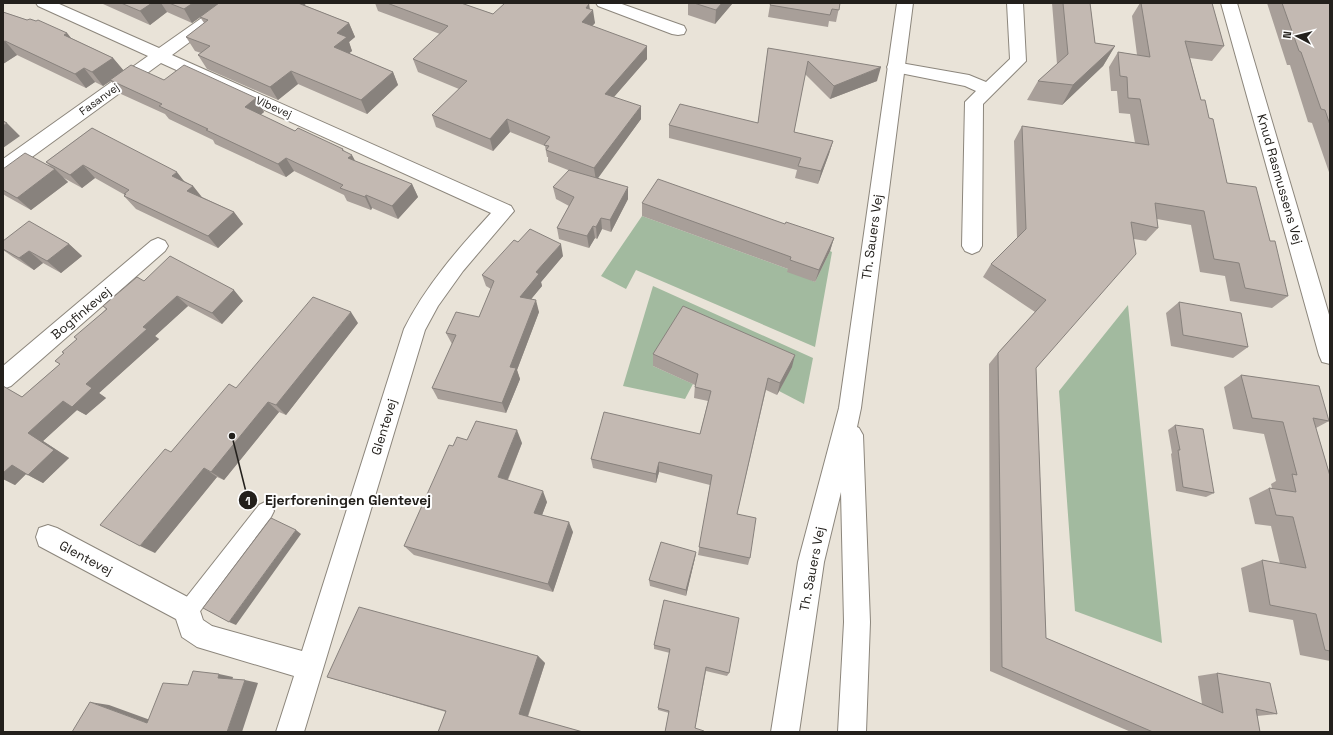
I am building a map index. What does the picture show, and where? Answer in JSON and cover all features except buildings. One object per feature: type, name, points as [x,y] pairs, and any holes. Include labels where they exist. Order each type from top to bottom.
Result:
[{"type":"street","name":"Vibevej","points":[[44,3],[504,211]]},
{"type":"street","name":"Fasanvej","points":[[3,168],[233,3]]},
{"type":"street","points":[[604,3],[678,30]]},
{"type":"street","name":"Th. Sauers Vej","points":[[785,732],[811,562],[850,408],[895,67],[905,3]]},
{"type":"street","points":[[972,246],[974,102],[1018,61],[1015,3]]},
{"type":"street","name":"Knud Rasmussens Vej","points":[[1229,3],[1330,355]]},
{"type":"street","points":[[895,67],[970,81],[987,89]]},
{"type":"street","name":"Glentevej","points":[[290,732],[415,328],[431,300],[456,265],[504,211]]},
{"type":"street","name":"Bogfinkevej","points":[[3,379],[158,246]]},
{"type":"street","name":"Th. Sauers Vej","points":[[850,408],[857,622],[852,732]]},
{"type":"street","name":"Glentevej","points":[[48,537],[188,611]]},
{"type":"street","points":[[188,611],[191,628],[206,638],[311,667]]},
{"type":"lane","points":[[188,611],[265,511]]},
{"type":"green space","points":[[642,216],[788,269],[815,282],[830,251],[832,252],[815,347],[636,270],[626,289],[601,276]]},
{"type":"green space","points":[[653,286],[813,358],[804,404],[779,391],[791,367],[653,366],[693,384],[685,399],[623,386]]},
{"type":"green space","points":[[1128,305],[1162,643],[1075,611],[1059,391]]},
{"type":"place","name":"Ejerforeningen Glentevej","points":[[232,436]]}]
